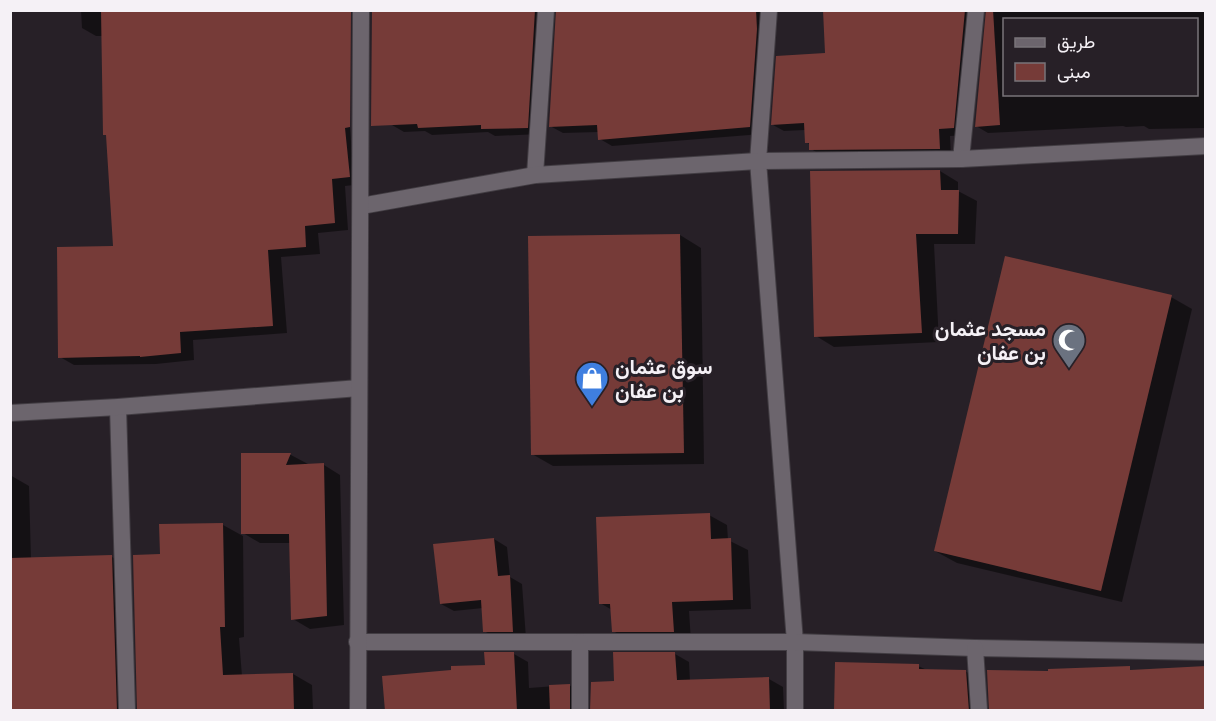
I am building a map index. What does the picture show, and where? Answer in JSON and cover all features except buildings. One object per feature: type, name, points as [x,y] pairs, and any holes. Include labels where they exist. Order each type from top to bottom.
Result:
[{"type":"street","points":[[358,711],[361,10]]},
{"type":"street","points":[[535,176],[546,10]]},
{"type":"street","points":[[769,10],[758,161],[795,642],[795,711]]},
{"type":"street","points":[[961,159],[976,10]]},
{"type":"street","points":[[361,206],[535,176],[758,161],[961,159],[1206,146]]},
{"type":"street","points":[[10,413],[359,388]]},
{"type":"street","points":[[118,407],[127,711]]},
{"type":"street","points":[[357,642],[795,642],[1206,652]]},
{"type":"street","points":[[579,711],[580,642]]},
{"type":"street","points":[[975,648],[979,711]]},
{"type":"place","name":"مسجد عثمان بن عفان","points":[[1069,369]]},
{"type":"place","name":"سوق عثمان بن عفان","points":[[592,407]]}]
